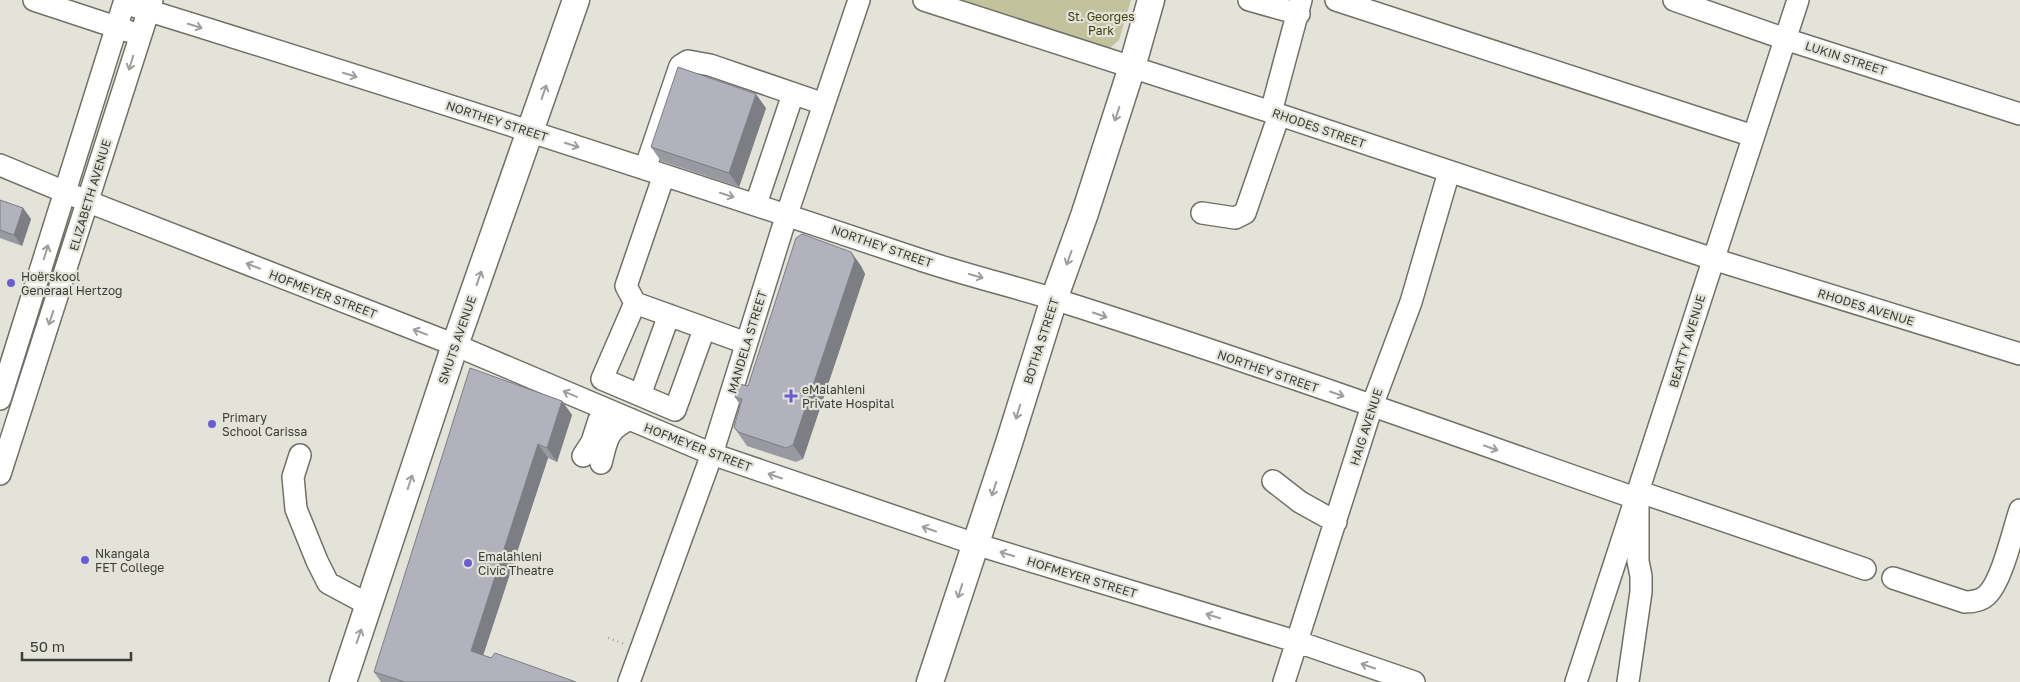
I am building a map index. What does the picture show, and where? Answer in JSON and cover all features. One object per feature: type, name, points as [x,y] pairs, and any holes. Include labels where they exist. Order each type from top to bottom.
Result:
[{"type":"main road","name":"SMUTS AVENUE","points":[[343,682],[455,345],[576,0]]},
{"type":"main road","name":"BOTHA STREET","points":[[930,682],[1054,299],[1084,216],[1132,68],[1151,0]]},
{"type":"street","points":[[34,0],[140,35]]},
{"type":"street","name":"MANDELA STREET","points":[[629,682],[712,454],[787,214],[859,0]]},
{"type":"street","name":"RHODES STREET","points":[[924,0],[1275,113],[1713,259]]},
{"type":"street","points":[[1202,213],[1234,218],[1245,213],[1275,113],[1300,7],[1249,0]]},
{"type":"street","points":[[1336,0],[1753,136]]},
{"type":"street","name":"LUKIN STREET","points":[[1674,0],[1785,39],[2020,114]]},
{"type":"street","name":"BEATTY AVENUE","points":[[1576,682],[1639,496],[1713,259],[1798,0]]},
{"type":"street","name":"ELIZABETH AVENUE","points":[[0,399],[125,2]]},
{"type":"street","name":"NORTHEY STREET","points":[[125,2],[151,6],[929,262],[1054,299],[1639,496],[1865,568]]},
{"type":"street","name":"ELIZABETH AVENUE","points":[[0,474],[89,202],[140,35],[151,6]]},
{"type":"street","points":[[746,343],[635,302],[626,286],[680,66],[692,60],[710,64],[824,104]]},
{"type":"street","points":[[756,204],[793,94]]},
{"type":"street","name":"HOFMEYER STREET","points":[[0,165],[89,202],[455,345],[712,454],[975,544],[1298,642],[1414,682]]},
{"type":"street","name":"HAIG AVENUE","points":[[1284,682],[1372,406],[1411,302],[1449,172]]},
{"type":"street","name":"RHODES AVENUE","points":[[1713,259],[2020,354]]},
{"type":"street","points":[[635,302],[602,379],[675,410],[701,338]]},
{"type":"street","points":[[640,395],[669,316]]},
{"type":"street","points":[[596,405],[599,425],[592,442],[592,459],[605,446],[612,430],[630,419]]},
{"type":"street","points":[[300,456],[293,477],[296,509],[317,560],[328,583],[369,605]]},
{"type":"street","points":[[1273,481],[1300,502],[1336,522]]},
{"type":"street","points":[[1628,682],[1641,592],[1641,576],[1637,551],[1639,496]]},
{"type":"street","points":[[1893,578],[1965,602],[1977,601],[1987,595],[1996,583],[2020,510]]},
{"type":"green space","name":"St. Georges Park","points":[[962,0],[1131,0],[1119,40],[1109,49]]},
{"type":"building","points":[[678,67],[756,94],[729,173],[651,147]]},
{"type":"building","points":[[0,200],[23,208],[14,235],[0,230]]},
{"type":"building","name":"eMalahleni Private Hospital","points":[[802,234],[851,252],[855,260],[793,445],[786,448],[738,432],[734,427],[742,399],[735,397],[739,384],[748,386],[796,238]]},
{"type":"building","name":"Emalahleni Civic Theatre","points":[[470,368],[562,401],[547,448],[538,444],[471,651],[491,658],[495,653],[576,682],[405,682],[374,672]]},
{"type":"place","name":"Hoërskool Generaal Hertzog","points":[[11,283]]},
{"type":"place","name":"eMalahleni Private Hospital","points":[[791,396]]},
{"type":"place","name":"Primary School Carissa","points":[[212,424]]},
{"type":"place","name":"Nkangala FET College","points":[[85,560]]},
{"type":"place","name":"Emalahleni Civic Theatre","points":[[468,563]]}]
